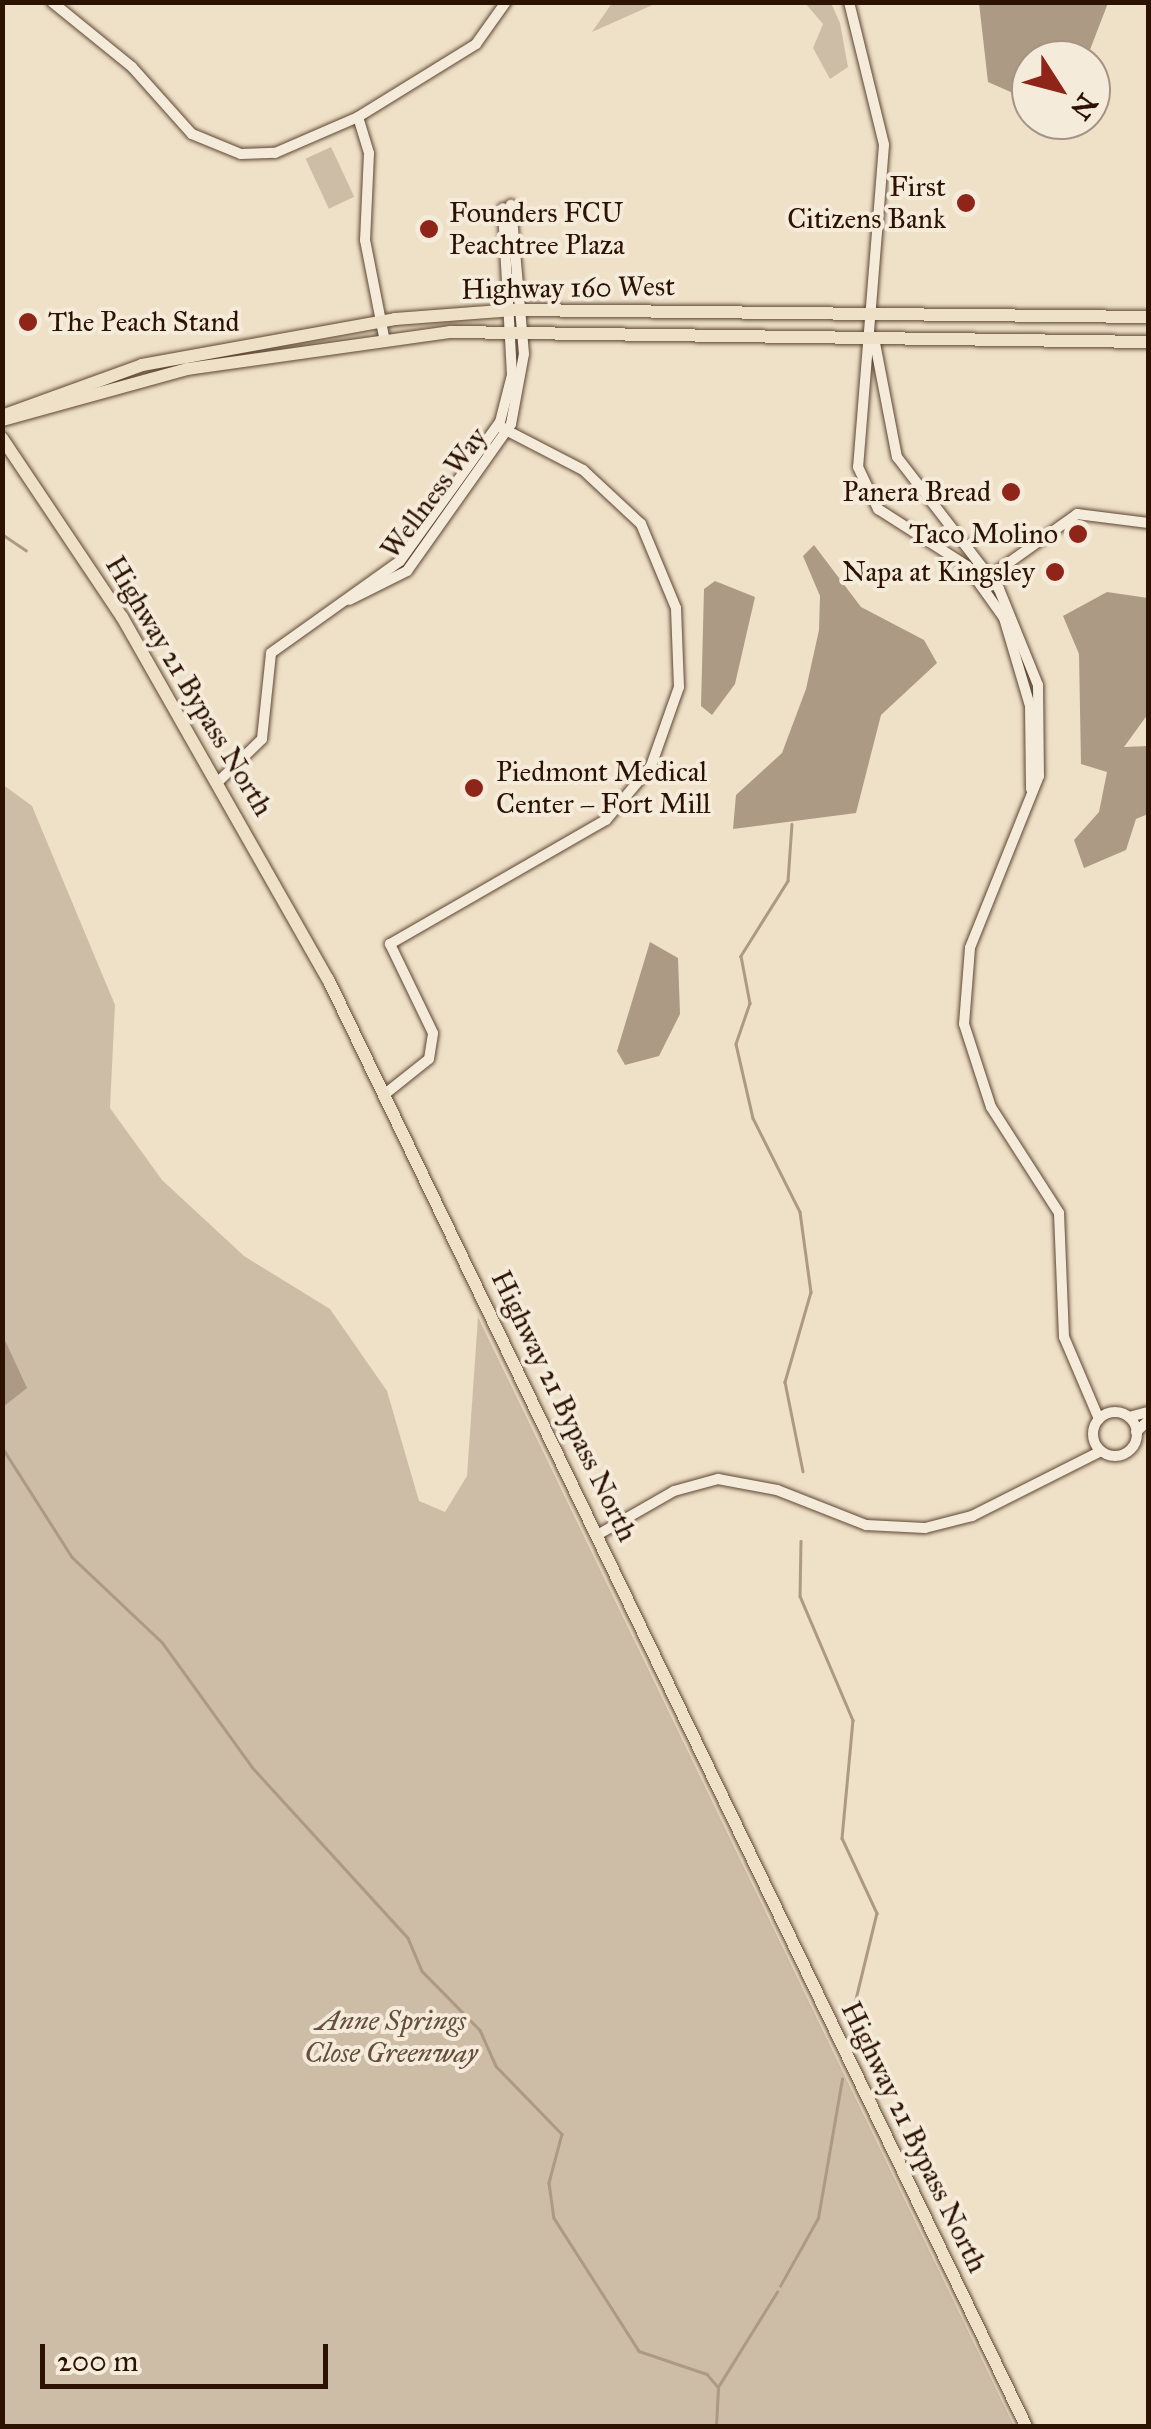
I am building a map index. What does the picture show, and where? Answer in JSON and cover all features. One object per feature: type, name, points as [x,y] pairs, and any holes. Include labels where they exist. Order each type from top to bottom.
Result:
[{"type":"main road","name":"Highway 160 West","points":[[2,418],[142,365],[382,321],[515,322],[874,313],[1148,316]]},
{"type":"main road","name":"Highway 160 West","points":[[2,418],[187,369],[384,337],[515,322],[874,338],[1148,342]]},
{"type":"main road","name":"Highway 21 Bypass North","points":[[2,438],[220,780],[386,1094],[1026,2426]]},
{"type":"street","points":[[52,2],[212,149],[275,153],[358,117],[476,44],[506,2]]},
{"type":"street","points":[[849,2],[884,144],[874,338],[858,426],[862,481],[878,509],[986,580]]},
{"type":"street","points":[[358,117],[369,153],[366,240],[384,337]]},
{"type":"street","name":"Wellness Way","points":[[220,780],[262,739],[271,653],[349,600],[423,541],[503,428],[515,322],[507,206]]},
{"type":"street","points":[[874,338],[896,457],[986,580],[1038,685],[1044,736],[1030,790],[970,948],[964,1024],[991,1107],[1059,1213],[1064,1337],[1086,1389],[1103,1416]]},
{"type":"street","points":[[386,1094],[428,1059],[433,1032],[390,944],[606,820],[651,766],[680,687],[676,608],[641,524],[583,470],[503,428]]},
{"type":"street","points":[[986,580],[1077,514],[1148,522]]},
{"type":"street","points":[[1103,1416],[1129,1417],[1148,1412]]},
{"type":"street","points":[[1067,1462],[1093,1439],[1103,1416]]},
{"type":"street","points":[[1129,1417],[1136,1432]]},
{"type":"street","points":[[598,1534],[674,1491],[718,1479],[762,1485],[866,1525],[925,1528],[972,1516],[1067,1462],[1101,1451],[1128,1451],[1136,1432],[1148,1421]]},
{"type":"street","points":[[1093,1439],[1101,1451]]},
{"type":"green space","points":[[612,2],[657,3],[592,32]]},
{"type":"green space","points":[[805,3],[831,3],[840,23],[848,67],[830,79],[813,48],[823,24]]},
{"type":"green space","points":[[331,147],[354,197],[329,209],[306,159]]},
{"type":"green space","name":"Anne Springs Close Greenway","points":[[2,784],[32,806],[115,1005],[110,1108],[162,1180],[244,1256],[330,1309],[387,1391],[419,1501],[445,1512],[467,1476],[478,1317],[1014,2426],[3,2426]]},
{"type":"shaded area","points":[[979,3],[1108,3],[1094,40],[1011,40],[1011,92],[988,82]]},
{"type":"shaded area","points":[[814,545],[861,607],[924,640],[937,663],[881,715],[856,813],[733,829],[736,795],[782,753],[806,689],[819,630],[820,596],[803,556]]},
{"type":"shaded area","points":[[715,581],[755,597],[735,684],[712,715],[701,706],[704,589]]},
{"type":"shaded area","points":[[1107,592],[1148,598],[1148,714],[1124,747],[1148,746],[1148,814],[1136,819],[1126,850],[1084,868],[1074,840],[1099,812],[1107,772],[1081,764],[1079,654],[1063,616]]},
{"type":"shaded area","points":[[650,942],[678,958],[680,1014],[659,1056],[625,1065],[617,1051]]},
{"type":"shaded area","points":[[3,1336],[27,1388],[2,1407]]},
{"type":"waterway","points":[[2,534],[26,550]]},
{"type":"waterway","points":[[792,824],[788,881],[741,956],[750,1003],[736,1044],[753,1118],[800,1212],[811,1292],[785,1382],[803,1471]]},
{"type":"waterway","points":[[2,1447],[72,1557],[162,1642],[252,1767],[408,1938],[422,1971],[480,2030],[496,2066],[562,2134],[549,2183],[554,2218],[639,2351],[707,2374],[718,2387]]},
{"type":"waterway","points":[[801,1541],[800,1596],[853,1720],[842,1838],[877,1913],[855,2003]]},
{"type":"waterway","points":[[780,2286],[818,2218],[842,2079]]},
{"type":"waterway","points":[[716,2426],[718,2387],[777,2292]]},
{"type":"place","name":"First Citizens Bank","points":[[966,203]]},
{"type":"place","name":"Founders FCU Peachtree Plaza","points":[[429,229]]},
{"type":"place","name":"The Peach Stand","points":[[28,322]]},
{"type":"place","name":"Panera Bread","points":[[1011,492]]},
{"type":"place","name":"Taco Molino","points":[[1078,534]]},
{"type":"place","name":"Napa at Kingsley","points":[[1055,572]]},
{"type":"place","name":"Piedmont Medical Center – Fort Mill","points":[[474,788]]}]
